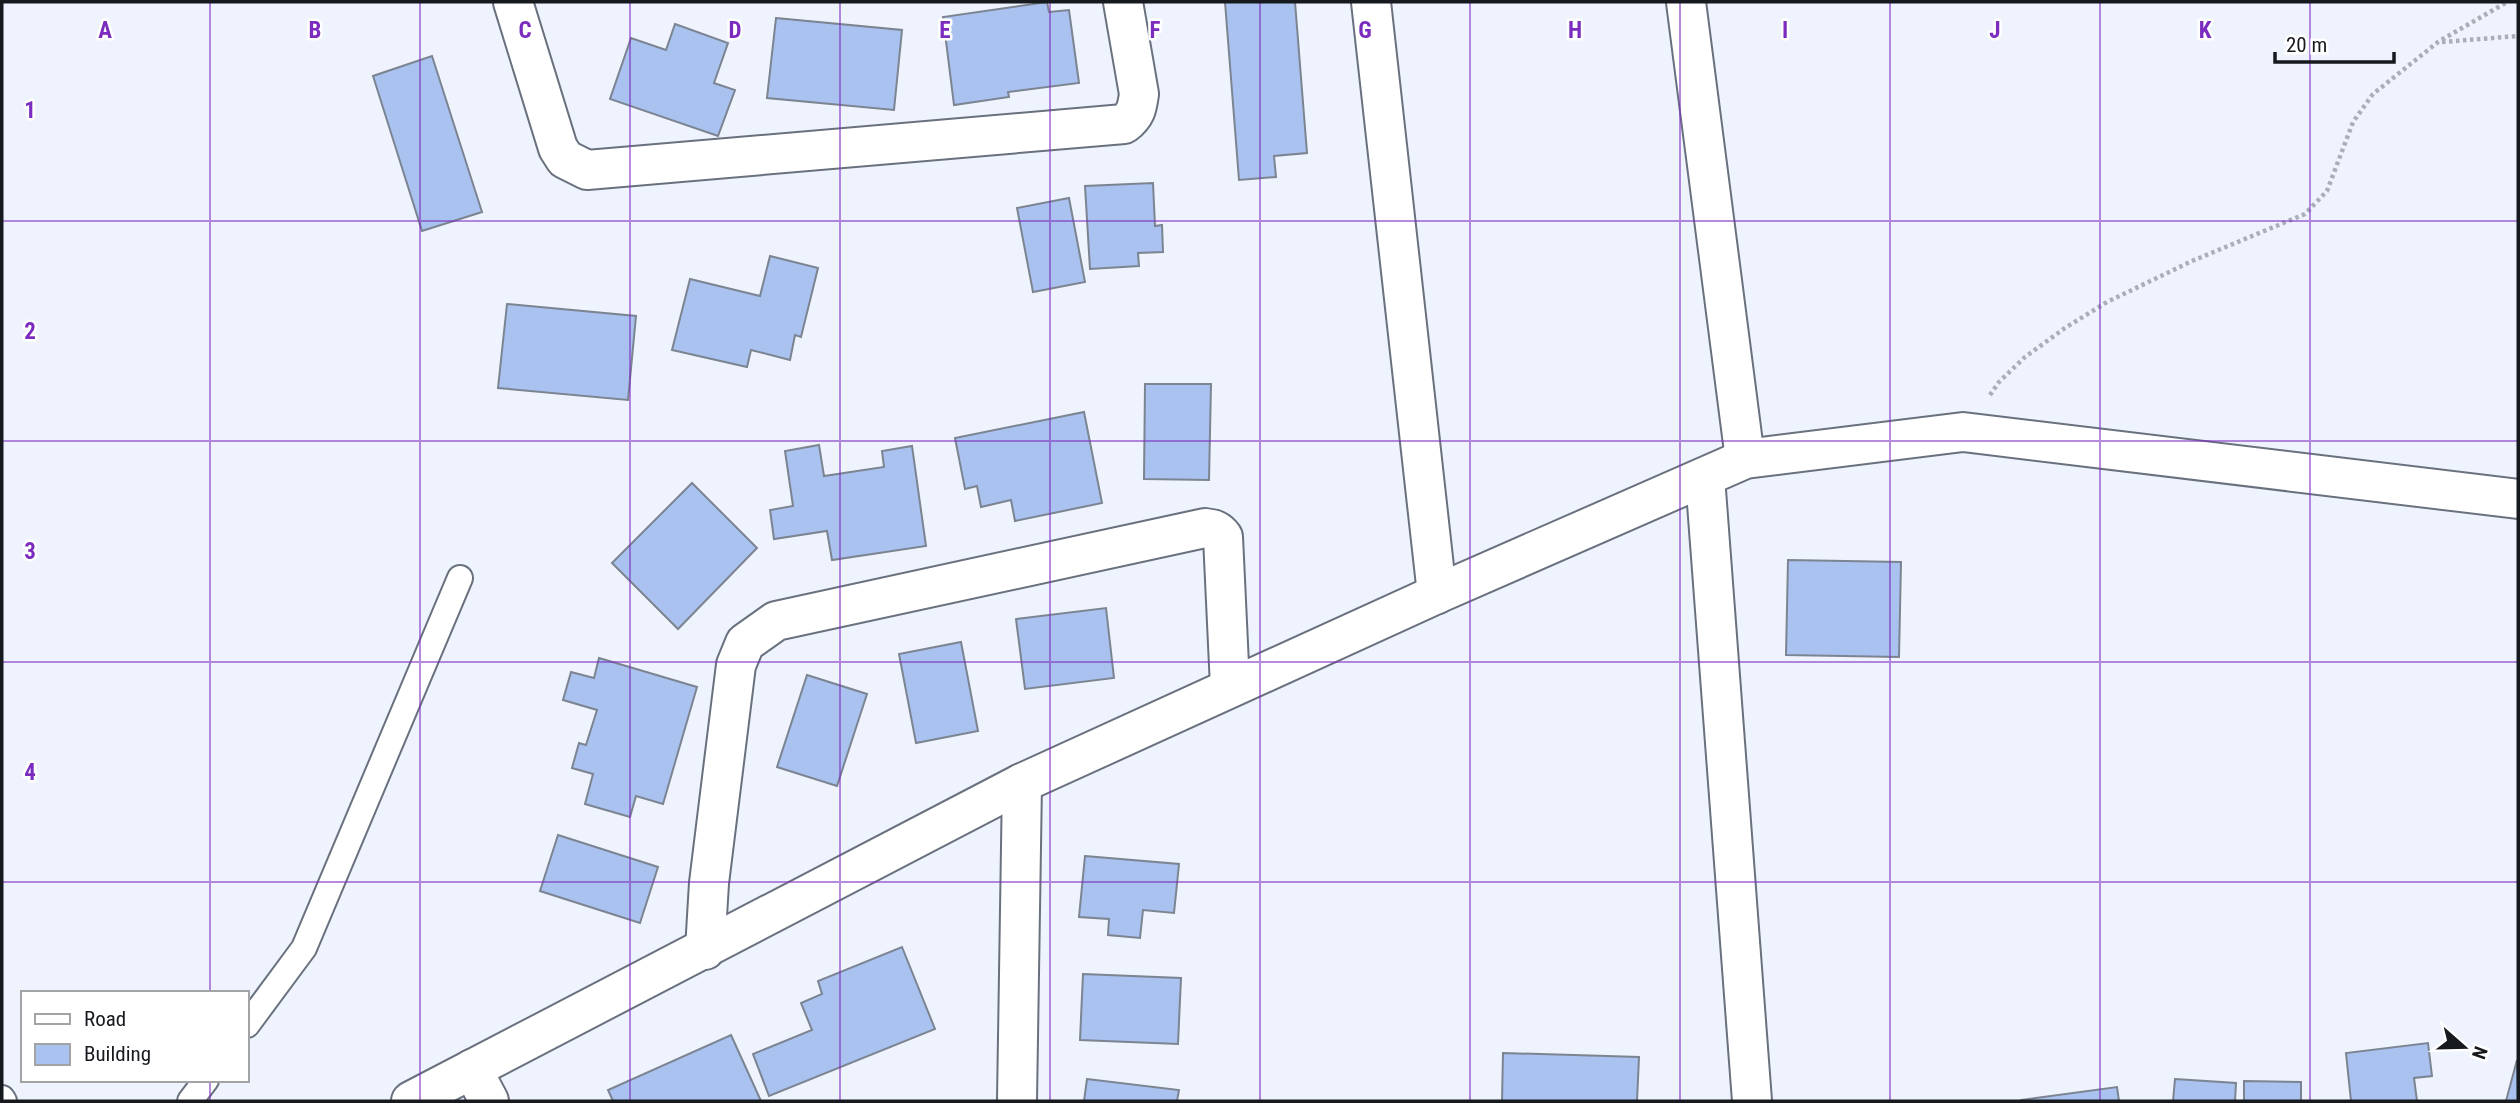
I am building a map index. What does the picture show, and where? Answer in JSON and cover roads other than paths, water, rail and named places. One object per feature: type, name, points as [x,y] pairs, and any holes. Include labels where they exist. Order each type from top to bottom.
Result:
[{"type":"street","points":[[513,2],[558,148],[574,166],[587,170],[1124,124],[1133,117],[1137,109],[1139,94],[1123,2]]},
{"type":"street","points":[[1371,2],[1437,594]]},
{"type":"street","points":[[1686,2],[1745,459]]},
{"type":"street","points":[[411,1101],[480,1085],[705,950],[1022,783],[1437,594],[1745,459],[1964,432],[2518,499]]},
{"type":"street","points":[[1705,477],[1752,1101]]},
{"type":"street","points":[[705,950],[709,883],[736,666],[745,643],[776,621],[1213,528],[1223,537],[1230,687]]},
{"type":"street","points":[[1017,1101],[1022,783]]},
{"type":"lane","points":[[248,1024],[304,948],[460,578]]},
{"type":"lane","points":[[190,1101],[204,1082]]}]
